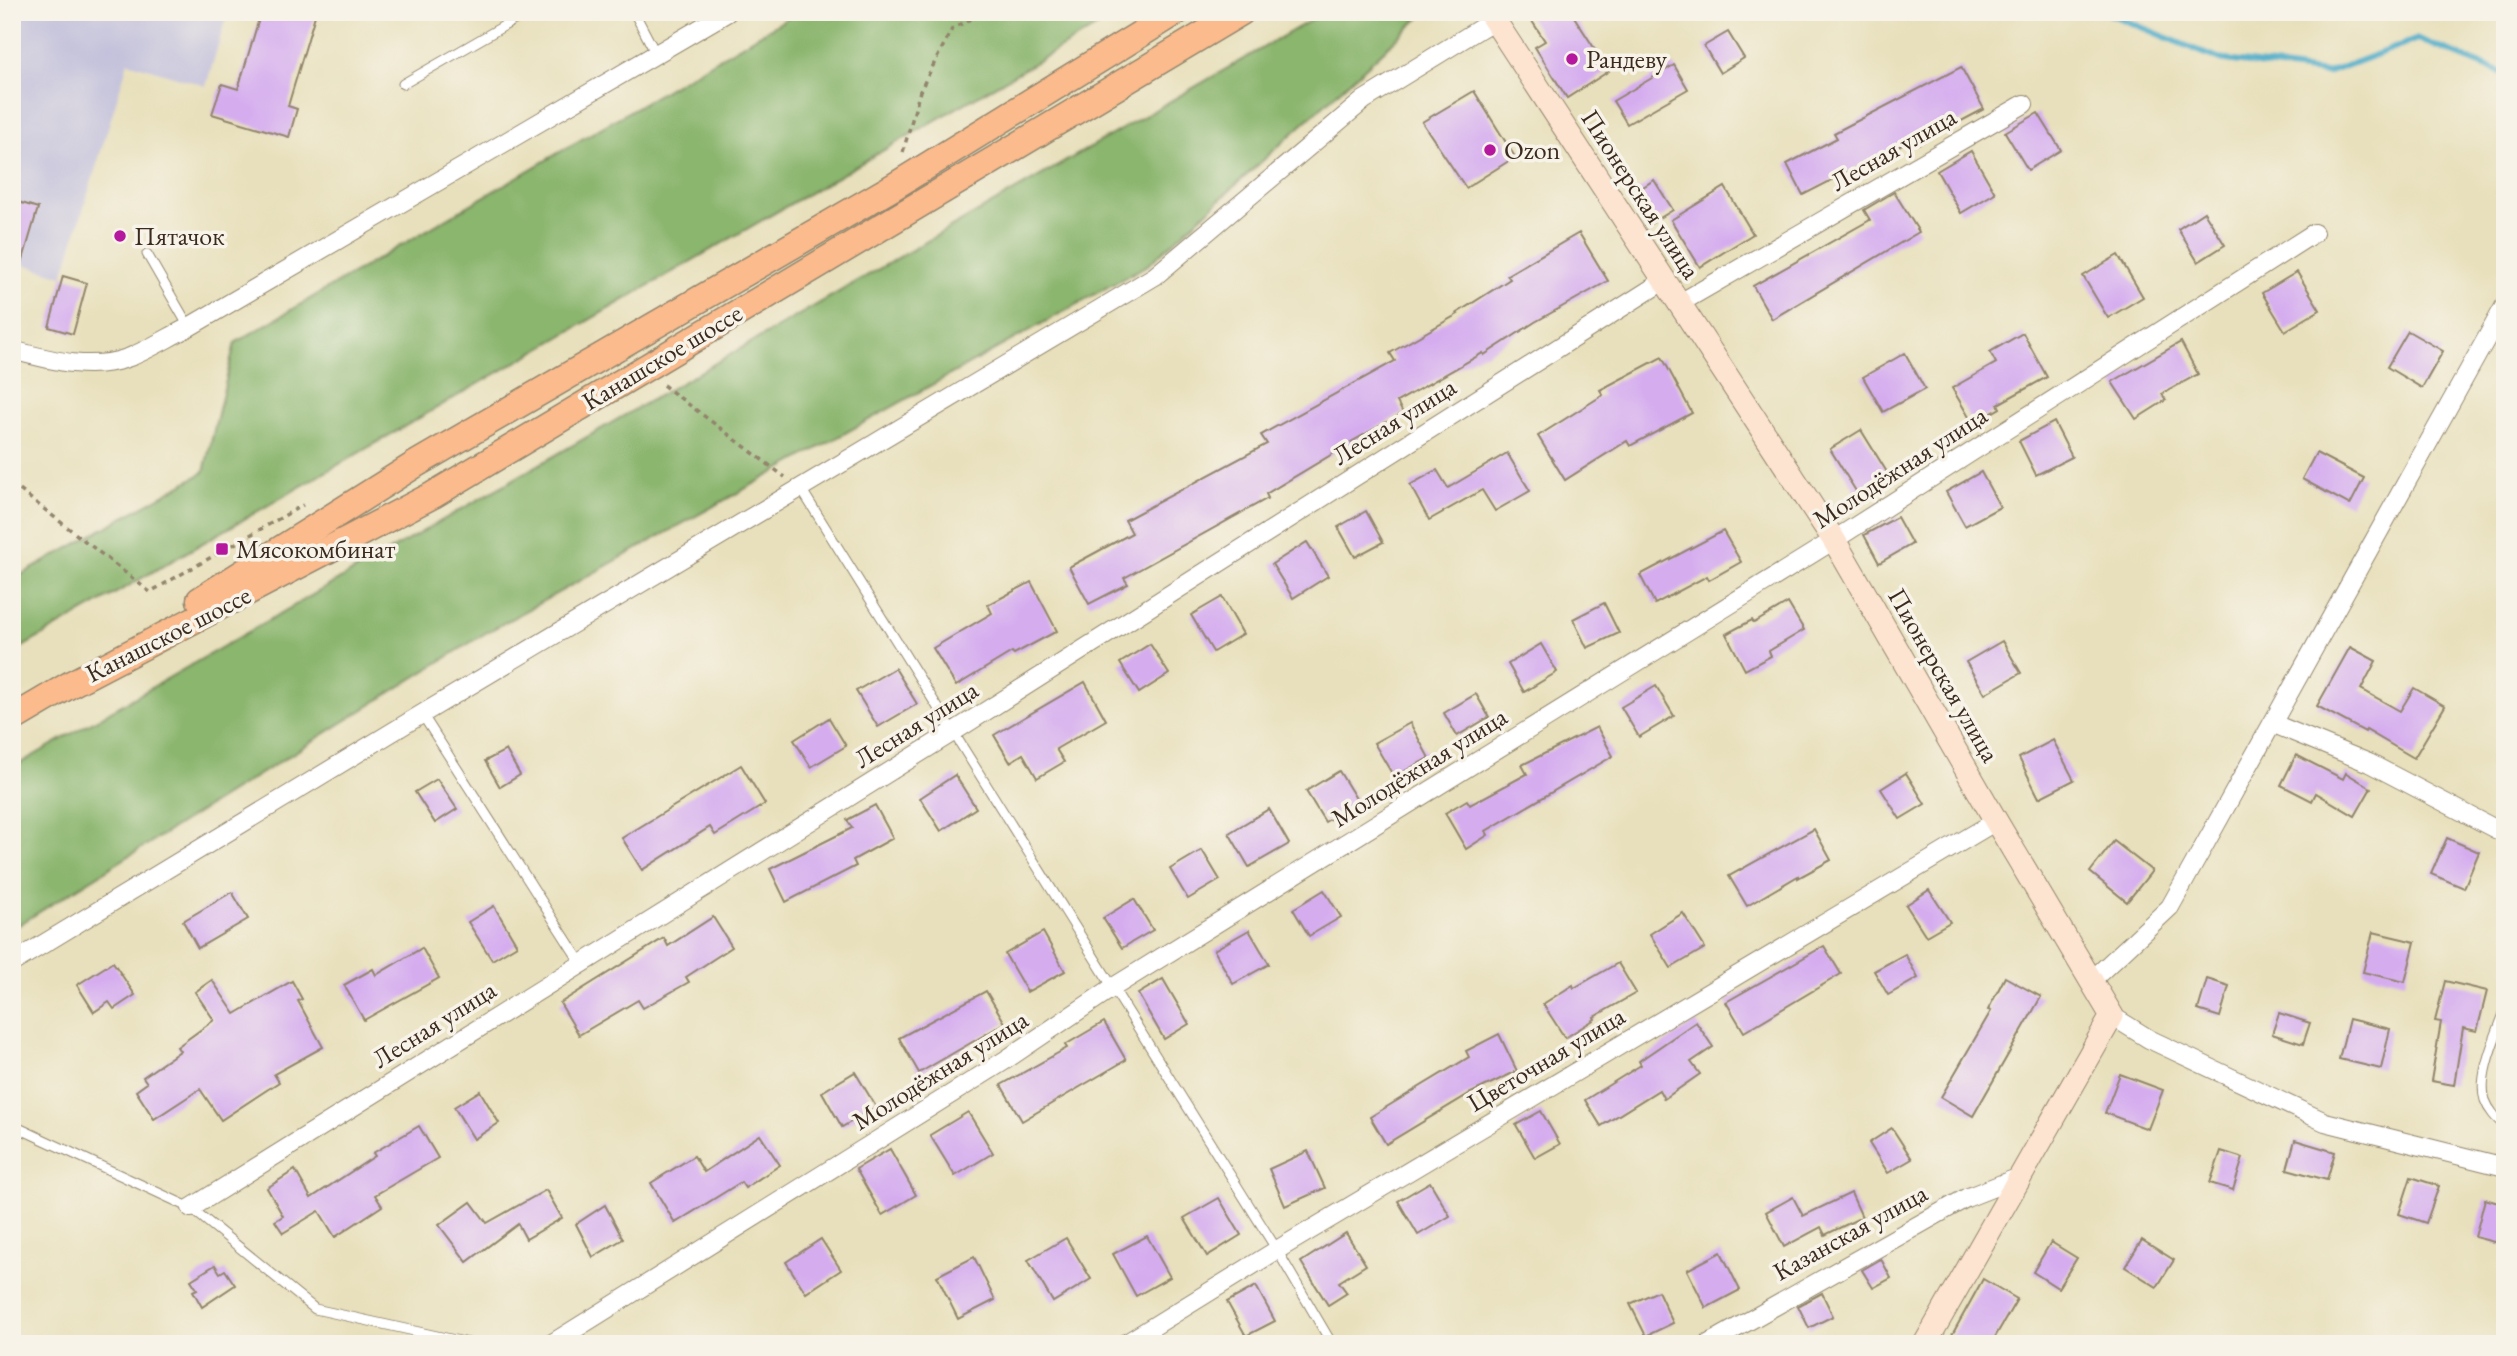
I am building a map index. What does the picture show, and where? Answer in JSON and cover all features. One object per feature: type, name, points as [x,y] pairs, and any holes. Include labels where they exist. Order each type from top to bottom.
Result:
[{"type":"main road","name":"Канашское шоссе","points":[[12,719],[73,683],[415,464],[893,187],[1176,12]]},
{"type":"main road","name":"Канашское шоссе","points":[[73,683],[433,495],[1241,12]]},
{"type":"street","points":[[12,350],[69,363],[105,363],[129,358],[188,327],[656,55],[721,14]]},
{"type":"street","points":[[12,963],[422,714],[1155,276],[1364,100],[1491,16]]},
{"type":"street","name":"Пионерская улица","points":[[1491,16],[1834,540],[2112,1016],[2149,1039],[2325,1122],[2504,1165]]},
{"type":"street","name":"Лесная улица","points":[[1680,303],[2024,104]]},
{"type":"street","name":"Молодёжная улица","points":[[551,1344],[1004,1061],[1112,988],[1834,540],[2314,233]]},
{"type":"street","name":"Лесная улица","points":[[191,1208],[953,732],[1665,280]]},
{"type":"street","points":[[2090,982],[2170,907],[2505,305]]},
{"type":"street","points":[[2274,724],[2369,763],[2505,834]]},
{"type":"street","name":"Цветочная улица","points":[[1125,1344],[1277,1250],[1996,821]]},
{"type":"street","points":[[1925,1344],[2112,1016]]},
{"type":"street","name":"Казанская улица","points":[[1708,1344],[1966,1198],[2022,1175]]},
{"type":"lane","points":[[403,83],[528,12]]},
{"type":"lane","points":[[634,12],[656,55]]},
{"type":"lane","points":[[147,254],[188,327]]},
{"type":"lane","points":[[800,487],[1277,1250],[1332,1344]]},
{"type":"lane","points":[[422,714],[581,963]]},
{"type":"lane","points":[[2505,1011],[2483,1076],[2484,1098],[2491,1114],[2505,1126]]},
{"type":"lane","points":[[12,1125],[191,1208],[315,1309],[473,1344]]},
{"type":"path","points":[[893,187],[920,91],[952,30],[984,12]]},
{"type":"path","points":[[661,383],[800,487]]},
{"type":"path","points":[[12,484],[150,592],[308,502]]},
{"type":"shaded area","points":[[12,12],[228,12],[206,86],[128,62],[63,276],[12,261]]},
{"type":"green space","points":[[798,12],[1123,12],[12,653],[12,580],[204,472],[235,343]]},
{"type":"green space","points":[[1325,12],[1426,12],[1149,264],[484,634],[12,929],[12,768]]},
{"type":"building","points":[[261,12],[316,12],[288,106],[297,109],[289,137],[212,114],[222,84],[238,89]]},
{"type":"building","name":"Рандеву","points":[[1526,12],[1571,12],[1609,71],[1567,98],[1535,47],[1545,41]]},
{"type":"building","points":[[1728,32],[1744,58],[1720,73],[1704,46]]},
{"type":"building","points":[[1674,65],[1688,89],[1627,124],[1613,101]]},
{"type":"building","points":[[1961,67],[1984,109],[1918,144],[1914,138],[1803,195],[1787,164],[1837,138],[1834,133]]},
{"type":"building","points":[[1474,91],[1515,157],[1466,188],[1422,122]]},
{"type":"building","points":[[2038,113],[2061,150],[2028,170],[2005,132]]},
{"type":"building","points":[[1971,151],[1995,193],[1961,213],[1937,171]]},
{"type":"building","points":[[1654,180],[1673,210],[1650,224],[1632,194]]},
{"type":"building","points":[[1725,187],[1753,234],[1700,267],[1671,220]]},
{"type":"building","points":[[1894,192],[1919,232],[1772,319],[1753,286],[1870,220],[1864,210]]},
{"type":"building","points":[[12,200],[38,208],[17,280],[12,279]]},
{"type":"building","points":[[2204,212],[2225,245],[2198,262],[2178,229]]},
{"type":"building","points":[[1579,233],[1608,281],[1535,322],[1484,355],[1483,353],[1397,402],[1403,413],[1266,494],[1268,498],[1124,578],[1128,584],[1089,604],[1069,567],[1132,533],[1125,520],[1267,444],[1261,435],[1395,361],[1390,353],[1458,314],[1510,279],[1507,275]]},
{"type":"building","points":[[2118,255],[2143,297],[2108,318],[2083,276]]},
{"type":"building","points":[[2297,272],[2320,310],[2285,331],[2262,293]]},
{"type":"building","points":[[63,276],[87,283],[73,334],[49,327]]},
{"type":"building","points":[[2408,331],[2443,351],[2422,388],[2387,367]]},
{"type":"building","points":[[2023,333],[2047,377],[1998,404],[2000,408],[1973,424],[1952,388],[1996,363],[1990,352]]},
{"type":"building","points":[[2181,342],[2198,374],[2162,394],[2166,400],[2136,419],[2112,382]]},
{"type":"building","points":[[1905,353],[1925,389],[1883,412],[1863,377]]},
{"type":"building","points":[[1662,357],[1692,413],[1630,446],[1627,441],[1565,480],[1538,436],[1603,395],[1600,390]]},
{"type":"building","points":[[2054,422],[2072,457],[2036,475],[2019,441]]},
{"type":"building","points":[[1861,430],[1893,482],[1862,501],[1830,449]]},
{"type":"building","points":[[1507,453],[1530,491],[1495,511],[1482,490],[1429,520],[1410,485],[1437,470],[1448,488]]},
{"type":"building","points":[[2316,453],[2364,478],[2350,505],[2302,479]]},
{"type":"building","points":[[1981,472],[2000,507],[1965,526],[1946,492]]},
{"type":"building","points":[[1366,511],[1383,542],[1355,557],[1338,527]]},
{"type":"building","points":[[1897,517],[1912,544],[1879,563],[1864,535]]},
{"type":"building","points":[[1723,531],[1741,562],[1709,580],[1707,576],[1655,604],[1640,575]]},
{"type":"building","points":[[1307,542],[1328,576],[1293,598],[1272,564]]},
{"type":"building","points":[[1031,582],[1057,631],[1014,654],[1012,652],[956,686],[933,648],[992,613],[988,605]]},
{"type":"building","points":[[1222,597],[1243,634],[1213,652],[1191,615]]},
{"type":"building","points":[[1604,603],[1619,633],[1587,648],[1573,619]]},
{"type":"building","points":[[1788,603],[1804,630],[1769,651],[1771,656],[1745,670],[1726,634],[1752,620],[1754,623]]},
{"type":"building","points":[[2002,641],[2021,673],[1985,694],[1966,662]]},
{"type":"building","points":[[1150,644],[1169,674],[1139,693],[1120,663]]},
{"type":"building","points":[[1541,644],[1557,672],[1524,692],[1508,664]]},
{"type":"building","points":[[2350,647],[2376,661],[2361,689],[2400,711],[2414,688],[2445,706],[2414,758],[2317,706]]},
{"type":"building","points":[[895,668],[917,704],[878,727],[856,691]]},
{"type":"building","points":[[1085,682],[1106,720],[1056,749],[1064,762],[1037,778],[1023,754],[1010,762],[994,735]]},
{"type":"building","points":[[1656,686],[1674,716],[1639,737],[1621,707]]},
{"type":"building","points":[[1476,694],[1489,717],[1457,736],[1444,713]]},
{"type":"building","points":[[829,718],[846,746],[811,767],[794,740]]},
{"type":"building","points":[[1410,723],[1429,758],[1394,777],[1374,743]]},
{"type":"building","points":[[1597,727],[1613,756],[1486,831],[1488,835],[1466,849],[1445,813],[1467,800],[1470,805],[1527,774],[1522,765]]},
{"type":"building","points":[[2053,740],[2074,780],[2039,798],[2019,758]]},
{"type":"building","points":[[506,750],[520,775],[500,787],[485,761]]},
{"type":"building","points":[[2296,755],[2343,779],[2346,773],[2371,788],[2355,816],[2316,793],[2312,801],[2281,785]]},
{"type":"building","points":[[741,765],[765,804],[715,835],[710,827],[642,870],[622,838]]},
{"type":"building","points":[[1339,771],[1358,802],[1325,822],[1306,791]]},
{"type":"building","points":[[1906,773],[1925,804],[1900,819],[1881,789]]},
{"type":"building","points":[[955,775],[976,808],[941,831],[920,798]]},
{"type":"building","points":[[437,779],[457,809],[435,823],[415,792]]},
{"type":"building","points":[[875,805],[893,838],[853,860],[856,866],[786,902],[770,869],[852,828],[847,820]]},
{"type":"building","points":[[1269,809],[1289,844],[1249,867],[1229,833]]},
{"type":"building","points":[[1814,829],[1831,860],[1747,906],[1729,876]]},
{"type":"building","points":[[2447,838],[2479,852],[2464,888],[2431,874]]},
{"type":"building","points":[[2114,841],[2152,871],[2127,902],[2090,872]]},
{"type":"building","points":[[1202,850],[1220,880],[1188,899],[1170,869]]},
{"type":"building","points":[[1324,890],[1341,917],[1309,936],[1293,909]]},
{"type":"building","points":[[1929,890],[1950,922],[1926,936],[1906,905]]},
{"type":"building","points":[[232,892],[248,919],[198,948],[183,921]]},
{"type":"building","points":[[1134,899],[1153,930],[1122,948],[1103,918]]},
{"type":"building","points":[[494,906],[517,945],[492,960],[468,922]]},
{"type":"building","points":[[1683,913],[1705,948],[1671,968],[1650,934]]},
{"type":"building","points":[[713,917],[732,947],[686,977],[689,982],[643,1008],[638,1000],[579,1035],[560,1003],[664,938],[668,946]]},
{"type":"building","points":[[1249,930],[1269,964],[1233,984],[1214,950]]},
{"type":"building","points":[[1043,932],[1065,971],[1027,992],[1005,954]]},
{"type":"building","points":[[2373,932],[2415,942],[2405,982],[2363,972]]},
{"type":"building","points":[[1824,946],[1841,974],[1744,1032],[1726,1002]]},
{"type":"building","points":[[422,948],[439,978],[364,1020],[344,985],[373,969],[376,975]]},
{"type":"building","points":[[1905,954],[1918,978],[1888,995],[1874,971]]},
{"type":"building","points":[[113,962],[135,995],[114,1009],[109,1002],[94,1012],[77,985]]},
{"type":"building","points":[[1618,963],[1636,993],[1594,1017],[1595,1019],[1565,1038],[1543,1004],[1573,985],[1574,988]]},
{"type":"building","points":[[2005,977],[2041,997],[1973,1116],[1941,1097],[1991,1011],[1988,1010]]},
{"type":"building","points":[[1163,979],[1189,1024],[1164,1039],[1138,994]]},
{"type":"building","points":[[2207,979],[2229,986],[2220,1017],[2198,1010]]},
{"type":"building","points":[[212,980],[235,1014],[292,981],[302,999],[298,1001],[323,1047],[274,1074],[279,1082],[221,1120],[200,1089],[154,1119],[136,1091],[147,1083],[143,1077],[180,1051],[177,1047],[214,1020],[195,992]]},
{"type":"building","points":[[2445,981],[2487,991],[2477,1031],[2463,1028],[2454,1085],[2431,1081],[2441,1022],[2435,1021]]},
{"type":"building","points":[[986,991],[1005,1023],[919,1073],[899,1038]]},
{"type":"building","points":[[2279,1013],[2310,1023],[2303,1044],[2272,1034]]},
{"type":"building","points":[[2349,1019],[2390,1029],[2381,1069],[2339,1059]]},
{"type":"building","points":[[1104,1022],[1126,1060],[1022,1121],[1001,1085],[1067,1048],[1065,1045]]},
{"type":"building","points":[[1696,1022],[1713,1047],[1691,1062],[1700,1074],[1664,1099],[1659,1090],[1601,1126],[1585,1100],[1641,1065],[1639,1061]]},
{"type":"building","points":[[1499,1034],[1517,1071],[1469,1094],[1386,1144],[1370,1117],[1469,1057],[1466,1051]]},
{"type":"building","points":[[855,1072],[876,1107],[842,1127],[822,1092]]},
{"type":"building","points":[[2120,1074],[2163,1090],[2148,1129],[2105,1113]]},
{"type":"building","points":[[480,1091],[499,1123],[474,1139],[454,1107]]},
{"type":"building","points":[[1541,1111],[1560,1144],[1535,1158],[1516,1125]]},
{"type":"building","points":[[968,1112],[993,1153],[955,1176],[930,1135]]},
{"type":"building","points":[[419,1126],[438,1158],[375,1195],[382,1206],[335,1237],[319,1211],[283,1233],[275,1221],[283,1216],[267,1188],[295,1170],[311,1198],[375,1156],[373,1153]]},
{"type":"building","points":[[1892,1128],[1912,1159],[1888,1173],[1869,1143]]},
{"type":"building","points":[[760,1135],[780,1165],[745,1188],[741,1182],[675,1223],[651,1183],[694,1156],[704,1172]]},
{"type":"building","points":[[2295,1140],[2335,1152],[2327,1180],[2287,1169]]},
{"type":"building","points":[[890,1149],[916,1195],[882,1215],[856,1169]]},
{"type":"building","points":[[1308,1151],[1325,1188],[1285,1206],[1269,1169]]},
{"type":"building","points":[[2221,1151],[2243,1158],[2233,1190],[2210,1183]]},
{"type":"building","points":[[2411,1177],[2439,1186],[2426,1223],[2399,1214]]},
{"type":"building","points":[[1430,1182],[1450,1216],[1418,1235],[1398,1201]]},
{"type":"building","points":[[546,1190],[562,1218],[526,1239],[518,1224],[467,1262],[439,1225],[471,1202],[487,1223]]},
{"type":"building","points":[[1851,1193],[1862,1217],[1825,1235],[1821,1227],[1784,1247],[1766,1212],[1793,1197],[1803,1216]]},
{"type":"building","points":[[1219,1198],[1241,1235],[1207,1256],[1184,1218]]},
{"type":"building","points":[[2485,1199],[2505,1205],[2505,1245],[2475,1237]]},
{"type":"building","points":[[605,1205],[623,1239],[593,1257],[576,1224]]},
{"type":"building","points":[[1346,1233],[1366,1265],[1339,1282],[1347,1293],[1328,1305],[1301,1262]]},
{"type":"building","points":[[1147,1236],[1170,1277],[1136,1296],[1113,1254]]},
{"type":"building","points":[[1066,1238],[1091,1279],[1053,1302],[1028,1260]]},
{"type":"building","points":[[821,1239],[841,1270],[806,1293],[786,1262]]},
{"type":"building","points":[[2142,1240],[2174,1260],[2157,1287],[2125,1267]]},
{"type":"building","points":[[2051,1242],[2077,1258],[2058,1288],[2033,1272]]},
{"type":"building","points":[[1721,1252],[1740,1290],[1706,1308],[1687,1270]]},
{"type":"building","points":[[974,1257],[995,1300],[958,1319],[937,1276]]},
{"type":"building","points":[[1881,1259],[1891,1278],[1873,1288],[1862,1270]]},
{"type":"building","points":[[215,1265],[220,1273],[225,1270],[235,1285],[202,1307],[193,1291],[197,1289],[191,1280]]},
{"type":"building","points":[[1983,1279],[2017,1299],[1991,1344],[1947,1344]]},
{"type":"building","points":[[1256,1286],[1275,1321],[1246,1336],[1227,1302]]},
{"type":"building","points":[[1658,1291],[1673,1323],[1646,1336],[1630,1304]]},
{"type":"building","points":[[1822,1293],[1833,1316],[1809,1328],[1798,1306]]},
{"type":"waterway","points":[[2105,12],[2218,59],[2327,73],[2418,39],[2505,74]]},
{"type":"place","name":"Рандеву","points":[[1572,59]]},
{"type":"place","name":"Ozon","points":[[1490,150]]},
{"type":"place","name":"Пятачок","points":[[120,236]]},
{"type":"place","name":"Мясокомбинат","points":[[222,549]]}]
